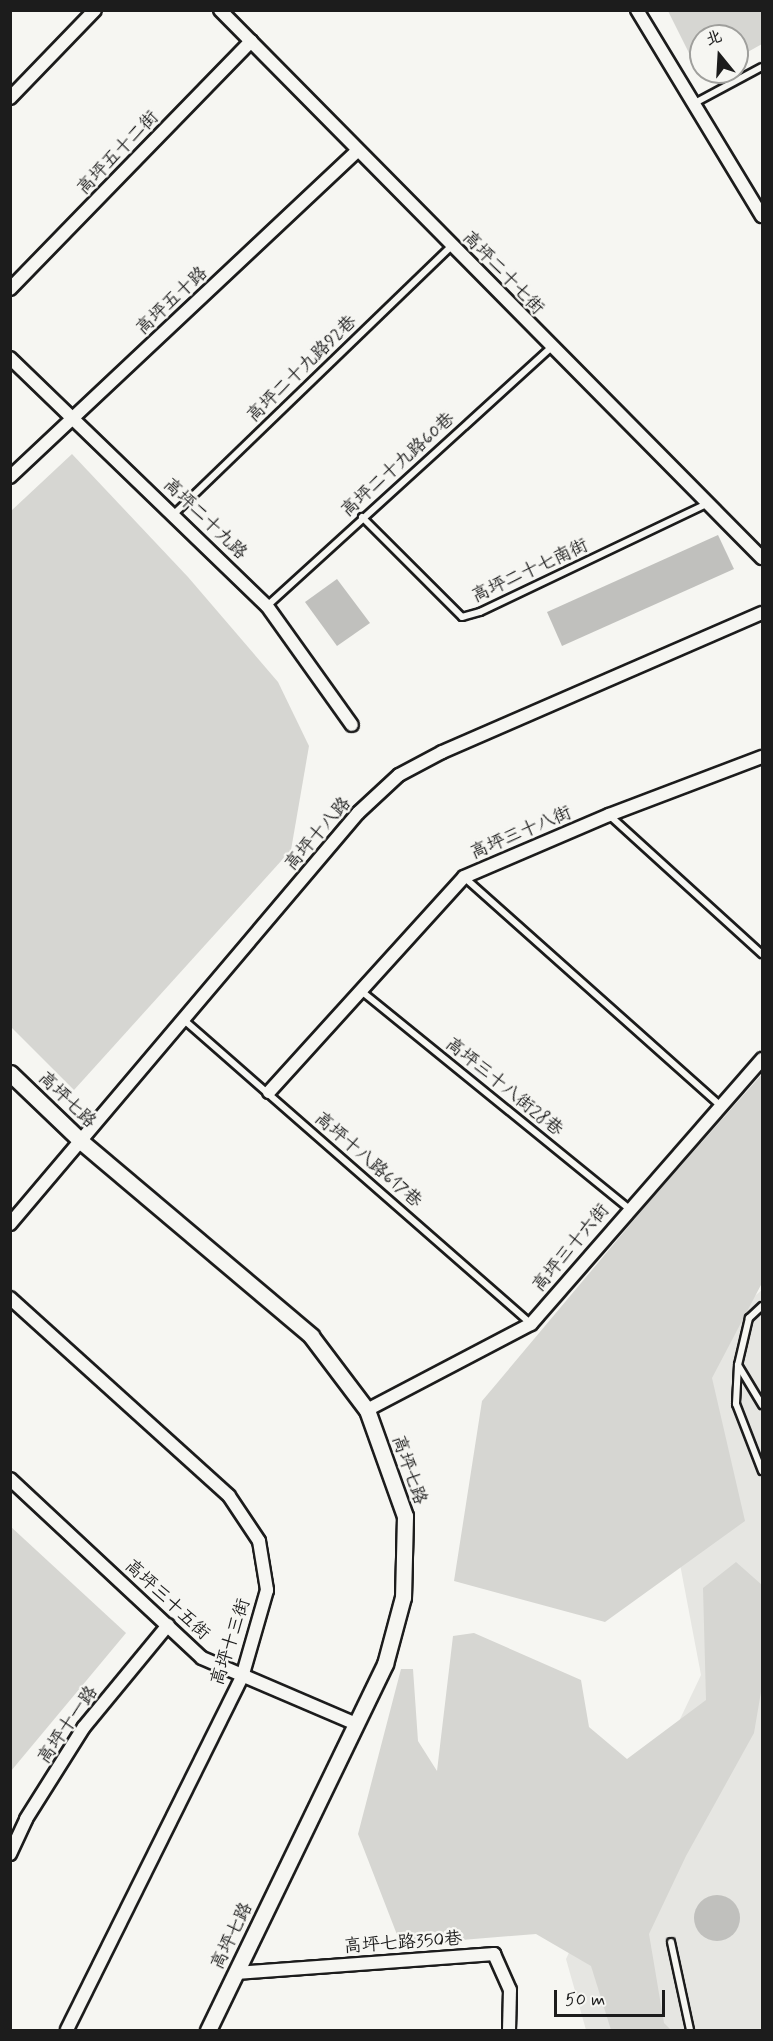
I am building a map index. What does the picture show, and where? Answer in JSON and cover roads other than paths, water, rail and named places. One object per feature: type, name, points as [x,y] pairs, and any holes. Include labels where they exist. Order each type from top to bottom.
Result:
[{"type":"street","points":[[10,98],[95,10]]},
{"type":"street","name":"高坪二十七街","points":[[220,10],[551,348],[762,558]]},
{"type":"street","points":[[637,10],[762,216]]},
{"type":"street","name":"高坪五十二街","points":[[10,289],[251,41]]},
{"type":"street","name":"高坪五十路","points":[[10,477],[357,151]]},
{"type":"street","name":"高坪二十九路","points":[[10,358],[267,606],[352,725]]},
{"type":"street","name":"高坪十八路","points":[[10,1224],[83,1143],[358,813],[399,775],[442,752],[762,613]]},
{"type":"street","name":"高坪三十八街","points":[[269,1092],[464,877],[609,814],[762,757]]},
{"type":"street","name":"高坪三十六街","points":[[367,1410],[531,1324],[628,1208],[719,1104],[762,1059]]},
{"type":"street","name":"高坪七路","points":[[10,1072],[83,1143],[311,1336],[367,1410],[405,1516],[403,1586],[385,1664],[208,2031]]},
{"type":"street","name":"高坪十三街","points":[[10,1298],[229,1496],[259,1541],[267,1590],[242,1677],[67,2031]]},
{"type":"street","name":"高坪三十五街","points":[[10,1479],[202,1658],[356,1724]]},
{"type":"street","name":"高坪十一路","points":[[10,1854],[26,1819],[84,1727],[168,1625]]},
{"type":"street","name":"高坪七路350巷","points":[[236,1973],[494,1954],[510,1990],[509,2031]]},
{"type":"lane","points":[[693,104],[762,67]]},
{"type":"lane","name":"高坪二十九路92巷","points":[[174,514],[452,246]]},
{"type":"lane","name":"高坪二十九路60巷","points":[[267,606],[551,348]]},
{"type":"lane","name":"高坪二十七南街","points":[[362,518],[462,617],[480,612],[706,504]]},
{"type":"lane","points":[[609,814],[762,954]]},
{"type":"lane","points":[[464,877],[719,1104]]},
{"type":"lane","name":"高坪三十八街28巷","points":[[360,990],[628,1208]]},
{"type":"lane","name":"高坪十八路617巷","points":[[184,1020],[269,1092],[531,1324]]},
{"type":"lane","points":[[762,1306],[749,1318],[738,1365],[736,1404],[762,1471]]},
{"type":"lane","points":[[738,1365],[762,1405]]},
{"type":"lane","points":[[671,1942],[690,2031]]}]
